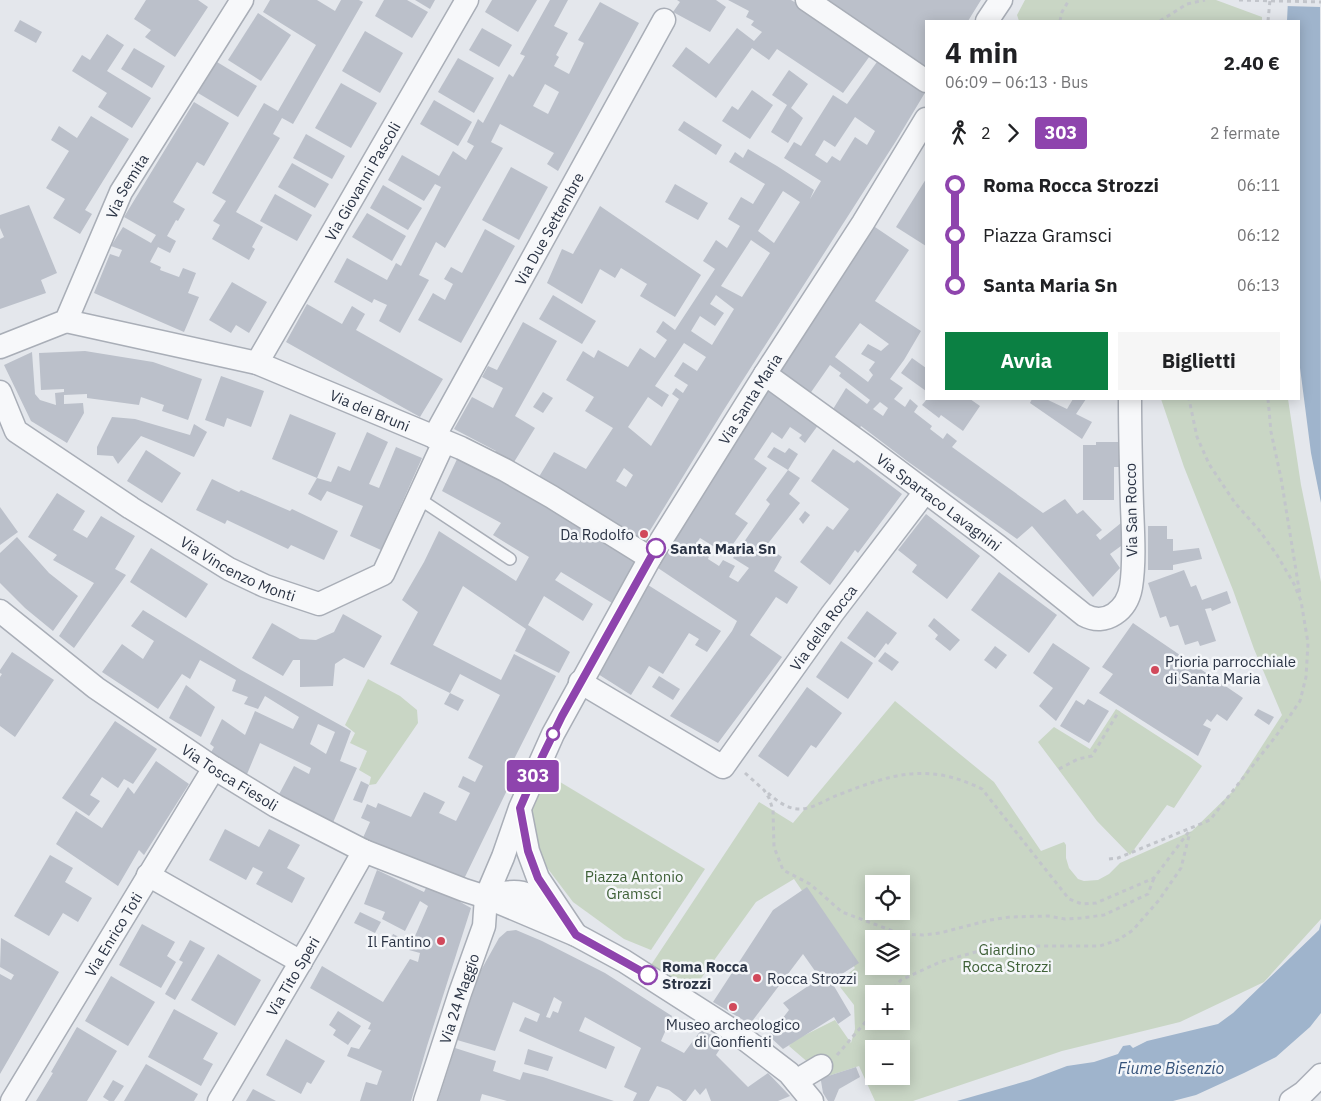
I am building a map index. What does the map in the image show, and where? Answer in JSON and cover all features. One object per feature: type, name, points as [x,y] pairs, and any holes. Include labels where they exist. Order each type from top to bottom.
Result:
[{"type":"street","name":"Via Semita","points":[[66,321],[121,192],[242,0]]},
{"type":"street","name":"Via Giovanni Pascoli","points":[[257,363],[466,0]]},
{"type":"street","points":[[807,0],[925,80]]},
{"type":"street","points":[[988,20],[1001,0]]},
{"type":"street","name":"Via Due Settembre","points":[[439,440],[664,20]]},
{"type":"street","name":"Via Santa Maria","points":[[580,682],[650,558],[765,374],[863,223],[925,122]]},
{"type":"street","points":[[0,347],[66,321]]},
{"type":"street","name":"Via dei Bruni","points":[[66,321],[257,363],[505,470],[552,496],[650,558]]},
{"type":"street","name":"Via Spartaco Lavagnini","points":[[765,374],[998,546],[1084,615],[1094,619],[1104,619],[1114,615]]},
{"type":"street","name":"Via Vincenzo Monti","points":[[0,392],[16,431],[131,508],[229,569],[265,586],[319,604],[383,574],[418,498],[439,440]]},
{"type":"street","name":"Via San Rocco","points":[[1114,615],[1125,604],[1131,588],[1133,540],[1130,400]]},
{"type":"street","name":"Via della Rocca","points":[[726,763],[832,614],[926,492]]},
{"type":"street","name":"Via Tosca Fiesoli","points":[[0,611],[96,688],[214,768],[276,806],[364,851],[486,897]]},
{"type":"street","points":[[486,897],[542,757],[580,682],[726,763]]},
{"type":"street","name":"Via Enrico Toti","points":[[12,1101],[214,768]]},
{"type":"street","points":[[520,808],[528,851],[538,878],[576,935]]},
{"type":"street","name":"Via Tito Speri","points":[[219,1101],[364,851]]},
{"type":"street","points":[[148,876],[300,962]]},
{"type":"street","points":[[486,897],[514,891],[531,895],[552,910],[576,935],[636,968],[738,1034],[788,1073],[812,1101]]},
{"type":"street","name":"Via 24 Maggio","points":[[425,1101],[484,926],[486,897]]},
{"type":"street","points":[[796,1081],[821,1066]]},
{"type":"street","points":[[1298,1098],[1321,1075]]},
{"type":"lane","points":[[418,498],[510,559]]},
{"type":"path","points":[[1060,20],[1062,12],[1069,0]]},
{"type":"path","points":[[1163,20],[1187,4],[1206,0]]},
{"type":"path","points":[[1239,0],[1321,2]]},
{"type":"path","points":[[1268,20],[1270,0]]},
{"type":"path","points":[[1189,400],[1197,437],[1209,464],[1277,556],[1301,601]]},
{"type":"path","points":[[1109,859],[1118,858],[1210,820],[1276,736],[1300,701],[1306,678],[1308,643],[1281,478],[1271,432],[1268,400]]},
{"type":"path","points":[[1059,769],[1092,756],[1119,711]]},
{"type":"path","points":[[726,763],[779,803],[793,808],[804,809],[847,791],[898,775],[932,773],[962,779],[982,788],[1069,898],[1082,904],[1096,904],[1154,878]]},
{"type":"path","points":[[764,790],[773,810],[774,847],[783,870],[810,884],[842,912],[900,934],[923,935],[940,933],[990,920],[1010,917],[1048,916],[1065,919],[1104,915],[1148,894],[1154,878],[1191,829]]},
{"type":"path","points":[[896,985],[901,980],[940,962],[979,951],[1028,946],[1100,946],[1118,940],[1133,930],[1159,900],[1181,868],[1191,829]]},
{"type":"path","points":[[821,1066],[836,1058],[865,1023]]},
{"type":"green space","points":[[1025,0],[1216,0],[1262,17],[1262,20],[1019,20],[1017,15]]},
{"type":"green space","name":"Giardino Rocca Strozzi","points":[[1161,400],[1288,400],[1301,485],[1321,582],[1321,919],[1264,982],[1180,1022],[1062,1051],[913,1101],[875,1101],[868,1085],[910,1085],[910,1040],[865,1040],[865,1079],[859,1066],[825,1077],[789,1046],[793,1041],[835,1020],[851,1043],[855,1029],[854,1005],[837,983],[855,968],[794,879],[756,902],[692,991],[651,965],[759,802],[793,823],[895,701],[994,782],[1041,851],[1064,842],[1069,868],[1078,879],[1084,881],[1098,880],[1109,874],[1120,863],[1192,831],[1233,791],[1282,715],[1254,649],[1233,590],[1184,467]]},
{"type":"green space","points":[[368,679],[400,696],[417,710],[418,723],[376,784],[369,785],[371,777],[359,770],[367,751],[350,743],[355,733],[345,725]]},
{"type":"green space","points":[[1116,709],[1202,766],[1174,808],[1167,805],[1130,855],[1097,821],[1038,742],[1054,727],[1090,749]]},
{"type":"green space","name":"Piazza Antonio Gramsci","points":[[545,773],[705,869],[651,950],[624,939],[573,902],[536,853],[528,812]]},
{"type":"water","points":[[1288,0],[1320,0],[1321,503],[1311,453],[1300,368],[1300,20],[1287,20]]},
{"type":"water","name":"Fiume Bisenzio","points":[[1321,923],[1321,1013],[1310,1027],[1276,1057],[1244,1073],[1196,1095],[1173,1101],[957,1101],[1030,1080],[1067,1066],[1094,1062],[1118,1054],[1123,1046],[1130,1045],[1133,1048],[1147,1041],[1218,1024],[1233,1013],[1319,930]]},
{"type":"pier","points":[[1285,0],[1321,0],[1321,7],[1285,6]]},
{"type":"building","points":[[146,0],[198,0],[208,7],[175,57],[145,37],[151,30],[134,19]]},
{"type":"building","points":[[270,0],[317,0],[335,11],[341,0],[359,0],[363,2],[293,124],[282,118],[273,134],[280,138],[236,212],[263,227],[252,247],[255,249],[249,260],[212,239],[220,225],[213,221],[226,201],[212,193],[264,103],[278,111],[316,45],[263,12]]},
{"type":"building","points":[[384,0],[407,0],[428,12],[412,38],[375,16]]},
{"type":"building","points":[[415,0],[435,0],[430,9]]},
{"type":"building","points":[[492,0],[537,0],[518,32],[485,12]]},
{"type":"building","points":[[550,0],[568,0],[554,26],[568,33],[556,55],[559,57],[554,66],[569,74],[584,43],[578,40],[600,2],[639,23],[558,171],[547,164],[554,153],[500,124],[491,142],[503,148],[445,248],[436,242],[419,275],[429,280],[400,333],[379,321],[387,305],[374,299],[372,303],[334,282],[347,258],[387,280],[396,263],[401,266],[441,187],[435,184],[424,201],[388,180],[402,155],[439,176],[453,151],[466,160],[474,146],[467,142],[478,119],[483,123],[509,74],[513,77],[525,56],[520,54]],"holes":[[[545,84],[559,92],[548,114],[533,106]]]},
{"type":"building","points":[[677,0],[716,0],[726,7],[710,32],[673,12],[680,2]]},
{"type":"building","points":[[728,0],[791,0],[872,53],[843,93],[777,49],[769,60],[752,48],[716,98],[672,66],[686,47],[709,64],[737,28],[754,41],[762,32],[751,25],[754,21],[746,17],[749,11]]},
{"type":"building","points":[[818,0],[981,0],[969,20],[925,20],[925,73]]},
{"type":"building","points":[[258,13],[291,35],[261,81],[228,60]]},
{"type":"building","points":[[20,20],[42,32],[36,43],[14,31]]},
{"type":"building","points":[[482,28],[512,45],[499,67],[469,50]]},
{"type":"building","points":[[365,31],[403,53],[380,93],[342,71]]},
{"type":"building","points":[[107,34],[124,45],[107,71],[151,98],[132,128],[98,107],[107,93],[72,71],[82,55],[90,60]]},
{"type":"building","points":[[134,48],[165,66],[152,88],[121,69]]},
{"type":"building","points":[[458,58],[494,78],[474,113],[438,92]]},
{"type":"building","points":[[879,59],[925,90],[896,141],[725,408],[643,542],[537,480],[554,452],[586,469],[613,428],[585,411],[594,397],[566,380],[583,351],[594,358],[598,350],[628,367],[640,348],[655,358],[667,340],[656,332],[663,321],[675,330],[715,269],[703,261],[716,240],[727,248],[740,226],[728,219],[741,197],[753,204],[765,184],[729,162],[735,152],[743,158],[748,149],[777,166],[814,190],[810,199],[821,181],[784,158],[794,142],[801,146],[833,95],[847,104]],"holes":[[[855,117],[875,131],[867,145],[855,137],[840,161],[832,156],[827,163],[815,155],[824,140],[835,147]],[[783,191],[800,202],[774,243],[758,231]],[[751,240],[770,253],[742,297],[721,286]],[[716,295],[734,309],[712,345],[691,331],[700,316],[715,326],[724,313],[710,304]],[[684,343],[706,357],[697,371],[683,362],[674,376],[688,385],[683,393],[676,388],[672,394],[679,399],[651,446],[628,427],[648,397],[662,407],[669,395],[655,386]],[[624,468],[633,475],[626,487],[616,481]]]},
{"type":"building","points":[[217,62],[257,86],[238,117],[198,93]]},
{"type":"building","points":[[789,70],[808,84],[791,108],[803,118],[788,143],[771,132],[787,105],[772,95]]},
{"type":"building","points":[[341,83],[377,103],[351,148],[315,128]]},
{"type":"building","points":[[752,90],[773,105],[750,139],[722,121],[732,106],[738,110]]},
{"type":"building","points":[[434,100],[472,122],[458,146],[420,124]]},
{"type":"building","points":[[194,102],[229,123],[204,166],[197,162],[173,202],[185,209],[167,236],[176,241],[170,253],[158,247],[150,262],[161,267],[160,270],[179,277],[183,268],[196,273],[188,293],[199,297],[184,332],[94,293],[110,254],[119,257],[122,250],[111,246],[123,227],[151,243],[156,235],[124,217]]},
{"type":"building","points":[[91,116],[129,139],[85,210],[92,214],[80,234],[53,218],[65,199],[46,188],[69,151],[51,140],[59,126],[77,138]]},
{"type":"building","points":[[684,121],[722,145],[716,155],[678,130]]},
{"type":"building","points":[[306,134],[345,156],[332,179],[293,158]]},
{"type":"building","points":[[292,163],[329,184],[315,208],[278,187]]},
{"type":"building","points":[[511,167],[548,187],[519,240],[482,220]]},
{"type":"building","points":[[925,181],[925,245],[896,227]]},
{"type":"building","points":[[675,184],[708,203],[698,220],[665,202]]},
{"type":"building","points":[[383,185],[422,208],[408,230],[370,208]]},
{"type":"building","points":[[275,194],[312,215],[297,241],[260,221]]},
{"type":"building","points":[[29,205],[57,273],[41,280],[46,293],[0,309],[0,239],[4,237],[0,228],[0,215]]},
{"type":"building","points":[[600,206],[701,275],[675,317],[640,296],[647,284],[621,268],[615,278],[600,269],[582,304],[547,283],[562,249],[573,254]]},
{"type":"building","points":[[367,213],[406,236],[392,261],[352,237]]},
{"type":"building","points":[[872,225],[909,250],[875,301],[921,331],[890,379],[903,388],[894,399],[905,407],[910,399],[918,406],[914,412],[932,426],[930,429],[943,439],[947,433],[957,441],[952,447],[1043,513],[1065,499],[1077,514],[1083,510],[1102,530],[1096,535],[1100,540],[1121,523],[1121,546],[1110,554],[1120,568],[1093,597],[1032,526],[1017,539],[861,426],[857,433],[830,414],[846,388],[867,404],[870,400],[839,376],[841,373],[830,365],[807,398],[773,374]],"holes":[[[860,323],[889,344],[881,351],[868,344],[861,354],[875,362],[869,370],[873,375],[868,382],[835,357]],[[880,402],[888,408],[883,416],[873,409]]]},
{"type":"building","points":[[485,229],[515,246],[461,343],[418,320],[433,293],[445,300],[453,284],[444,279],[451,267],[462,273]]},
{"type":"building","points":[[232,282],[267,302],[249,333],[236,325],[231,333],[209,320]]},
{"type":"building","points":[[553,295],[596,321],[582,344],[539,319]]},
{"type":"building","points":[[307,304],[342,324],[352,306],[365,314],[356,330],[443,379],[420,417],[286,342]]},
{"type":"building","points":[[523,322],[557,341],[515,416],[535,428],[511,467],[491,460],[496,451],[454,429],[472,397],[493,408],[503,388],[482,377],[488,366],[497,370]]},
{"type":"building","points":[[85,351],[153,362],[202,379],[188,420],[162,411],[164,405],[141,397],[139,405],[87,398],[87,394],[64,395],[64,404],[83,403],[84,413],[67,443],[31,421],[4,365],[32,352],[35,394],[40,400],[56,405],[55,393],[64,392],[64,389],[41,390],[39,353]]},
{"type":"building","points":[[912,358],[925,367],[925,390],[901,373]]},
{"type":"building","points":[[221,376],[264,391],[251,427],[227,418],[224,427],[205,420]]},
{"type":"building","points":[[764,384],[819,424],[805,443],[799,438],[802,435],[790,427],[782,439],[772,432],[754,459],[767,468],[735,514],[748,523],[726,554],[700,538],[696,544],[710,554],[708,559],[719,566],[723,560],[735,566],[729,577],[738,582],[749,568],[733,558],[770,504],[766,500],[788,470],[800,478],[789,494],[800,503],[766,546],[782,557],[774,571],[798,587],[787,604],[776,597],[750,635],[782,657],[718,743],[670,716],[732,631],[737,621],[655,566]]},
{"type":"building","points":[[543,392],[553,398],[543,413],[533,407]]},
{"type":"building","points":[[926,400],[971,400],[980,406],[963,431],[941,415],[939,418],[922,405]]},
{"type":"building","points":[[1032,400],[1048,400],[1067,409],[1072,400],[1085,400],[1076,414],[1092,422],[1082,439],[1030,403]]},
{"type":"building","points":[[290,414],[336,433],[317,478],[272,459]]},
{"type":"building","points":[[112,417],[135,419],[190,435],[194,424],[207,432],[194,457],[141,436],[118,464],[113,456],[97,455],[97,447]]},
{"type":"building","points":[[367,432],[388,442],[369,484],[379,488],[396,447],[422,458],[381,550],[350,536],[363,506],[327,491],[321,501],[308,494],[317,478],[331,482],[338,466],[350,471]]},
{"type":"building","points":[[1096,442],[1120,442],[1120,467],[1114,467],[1114,500],[1083,500],[1083,445],[1096,445]]},
{"type":"building","points":[[774,447],[785,453],[789,448],[798,454],[788,470],[767,457]]},
{"type":"building","points":[[833,449],[854,463],[857,460],[902,494],[858,553],[855,550],[830,585],[800,562],[827,526],[833,530],[849,509],[811,481]]},
{"type":"building","points":[[146,450],[181,473],[162,503],[127,481]]},
{"type":"building","points":[[458,457],[511,481],[635,561],[612,603],[561,572],[555,580],[593,604],[583,621],[544,596],[528,625],[570,652],[559,673],[515,651],[526,629],[463,586],[433,645],[501,680],[514,654],[556,676],[505,777],[512,780],[463,881],[362,840],[370,822],[361,818],[367,804],[376,808],[378,803],[411,817],[424,792],[445,802],[439,813],[456,821],[470,793],[458,787],[463,776],[475,782],[483,766],[468,758],[500,695],[460,674],[450,693],[390,664],[418,612],[402,600],[439,531],[516,581],[529,557],[493,535],[501,523],[442,491]]},
{"type":"building","points":[[212,479],[239,492],[241,490],[290,511],[292,509],[338,531],[324,560],[291,545],[288,549],[227,520],[225,524],[196,510]]},
{"type":"building","points":[[57,493],[85,511],[73,530],[87,538],[101,516],[135,536],[115,569],[126,575],[74,648],[59,636],[94,583],[53,560],[57,555],[28,537]]},
{"type":"building","points":[[0,507],[18,532],[0,545]]},
{"type":"building","points":[[805,511],[810,515],[803,524],[799,519]]},
{"type":"building","points":[[926,514],[980,556],[947,599],[912,572],[917,565],[898,550]]},
{"type":"building","points":[[1148,526],[1167,526],[1167,539],[1173,539],[1173,551],[1199,548],[1202,559],[1173,565],[1173,570],[1148,570]]},
{"type":"building","points":[[17,537],[49,573],[78,596],[53,631],[25,608],[0,583],[0,553]]},
{"type":"building","points":[[151,548],[208,584],[186,618],[130,582]]},
{"type":"building","points":[[1184,570],[1191,587],[1196,585],[1202,600],[1227,591],[1231,603],[1212,611],[1211,608],[1205,609],[1216,641],[1200,646],[1198,641],[1185,645],[1178,625],[1170,627],[1166,616],[1160,618],[1148,583]]},
{"type":"building","points":[[999,572],[1057,615],[1029,653],[971,610]]},
{"type":"building","points":[[648,585],[721,631],[707,652],[695,645],[699,639],[689,633],[663,674],[649,666],[631,695],[598,674]]},
{"type":"building","points":[[143,610],[241,670],[351,731],[340,761],[357,768],[331,827],[276,800],[294,766],[309,774],[311,768],[260,743],[245,779],[209,756],[214,747],[210,744],[222,719],[245,735],[255,711],[293,729],[299,717],[265,696],[258,709],[244,704],[248,697],[232,691],[236,680],[200,660],[190,679],[182,674],[158,709],[102,672],[122,644],[143,659],[154,641],[131,626]],"holes":[[[318,724],[335,732],[326,754],[310,744]]]},
{"type":"building","points":[[867,611],[897,633],[888,645],[886,643],[875,658],[847,638]]},
{"type":"building","points":[[343,614],[382,636],[364,668],[344,658],[335,664],[333,686],[300,687],[300,660],[293,660],[283,676],[252,658],[272,623],[300,639],[316,640],[334,632]]},
{"type":"building","points":[[934,618],[960,640],[950,651],[935,639],[938,635],[928,626]]},
{"type":"building","name":"Prioria parrocchiale di Santa Maria","points":[[1133,623],[1243,698],[1227,721],[1217,714],[1211,722],[1207,719],[1203,725],[1211,729],[1198,756],[1099,693],[1113,674],[1102,667]]},
{"type":"building","points":[[841,641],[873,663],[848,699],[816,677]]},
{"type":"building","points":[[1053,643],[1090,668],[1056,721],[1039,706],[1053,688],[1033,673]]},
{"type":"building","points":[[995,646],[1007,655],[996,669],[984,660]]},
{"type":"building","points":[[12,652],[54,680],[15,737],[0,726],[0,677],[2,674],[0,670]]},
{"type":"building","points":[[885,652],[899,662],[892,671],[878,661]]},
{"type":"building","points":[[659,676],[680,689],[673,700],[652,687]]},
{"type":"building","points":[[186,685],[215,707],[201,737],[169,718]]},
{"type":"building","points":[[807,687],[842,713],[816,748],[811,745],[788,777],[758,756]]},
{"type":"building","points":[[450,693],[464,700],[458,711],[444,704]]},
{"type":"building","points":[[1088,699],[1109,711],[1089,743],[1060,726],[1076,700],[1084,705]]},
{"type":"building","points":[[1258,709],[1274,717],[1269,725],[1254,715]]},
{"type":"building","points":[[115,721],[157,749],[133,784],[124,779],[118,788],[102,777],[90,795],[100,801],[89,816],[62,798]]},
{"type":"building","points":[[156,761],[189,784],[144,855],[139,850],[118,886],[56,844],[76,811],[102,828],[128,787],[134,794]]},
{"type":"building","points":[[361,781],[369,785],[362,803],[353,800]]},
{"type":"building","points":[[225,829],[259,847],[269,829],[300,845],[287,868],[305,878],[292,903],[256,884],[263,872],[253,867],[246,880],[209,860]]},
{"type":"building","points":[[50,855],[73,868],[65,882],[92,898],[78,922],[63,913],[49,936],[14,916]]},
{"type":"building","points":[[377,870],[424,892],[428,884],[471,908],[411,1101],[360,1101],[366,1082],[377,1085],[382,1071],[347,1056],[351,1047],[359,1049],[371,1030],[368,1029],[371,1023],[310,988],[322,966],[383,1002],[410,959],[418,962],[420,953],[409,950],[428,906],[420,901],[405,931],[382,919],[385,912],[364,904]]},
{"type":"building","points":[[807,887],[859,963],[831,981],[851,1015],[838,1024],[834,1017],[783,1049],[769,1036],[789,1010],[783,1003],[820,978],[803,954],[750,1024],[713,1002],[773,910]]},
{"type":"building","points":[[360,912],[381,922],[375,933],[354,923]]},
{"type":"building","points":[[142,924],[175,942],[167,956],[176,962],[161,988],[119,965]]},
{"type":"building","points":[[516,930],[542,941],[605,973],[672,1016],[661,1041],[684,1053],[701,1030],[725,1041],[716,1055],[748,1087],[768,1073],[790,1096],[778,1101],[711,1101],[706,1088],[700,1095],[695,1089],[686,1101],[683,1101],[669,1090],[657,1086],[649,1101],[633,1101],[637,1093],[624,1087],[641,1048],[585,1017],[579,1031],[615,1047],[606,1069],[519,1031],[525,1017],[537,1022],[540,1014],[513,1002],[495,1051],[457,1040],[480,972],[499,938],[507,931]],"holes":[[[554,997],[562,1002],[558,1013],[553,1011],[550,1018],[546,1017]]]},
{"type":"building","points":[[393,934],[405,940],[402,947],[390,941]]},
{"type":"building","points":[[1,938],[59,972],[0,1074],[0,974],[11,980],[14,975],[0,967]]},
{"type":"building","points":[[190,940],[205,948],[175,1000],[165,994],[183,962],[179,960]]},
{"type":"building","points":[[218,954],[261,980],[235,1026],[191,1000]]},
{"type":"building","points":[[111,976],[155,1002],[128,1046],[85,1021]]},
{"type":"building","points":[[174,1009],[218,1033],[203,1059],[213,1064],[201,1086],[148,1057]]},
{"type":"building","points":[[338,1011],[361,1026],[348,1045],[333,1035],[336,1030],[329,1025]]},
{"type":"building","points":[[77,1027],[117,1051],[87,1101],[36,1101],[53,1073],[51,1072]]},
{"type":"building","points":[[286,1039],[325,1061],[311,1084],[307,1082],[301,1094],[266,1075]]},
{"type":"building","points":[[455,1048],[496,1061],[493,1071],[520,1080],[523,1072],[614,1101],[507,1101],[482,1094],[480,1101],[438,1101]]},
{"type":"building","points":[[528,1049],[553,1057],[548,1071],[524,1064]]},
{"type":"building","points":[[146,1064],[198,1094],[194,1101],[124,1101]]},
{"type":"building","points":[[856,1067],[860,1077],[839,1089],[834,1101],[828,1101],[823,1093],[821,1081],[816,1072],[819,1069],[825,1077]]},
{"type":"building","points":[[113,1080],[124,1086],[114,1101],[109,1101],[103,1097]]},
{"type":"building","points":[[253,1089],[276,1101],[246,1101]]},
{"type":"bus line","name":"303","points":[[648,975],[576,935],[538,878],[528,851],[520,808],[562,716],[656,548]]},
{"type":"place","name":"Da Rodolfo","points":[[644,534]]},
{"type":"place","name":"Santa Maria Sn","points":[[656,548]]},
{"type":"place","name":"Prioria parrocchiale di Santa Maria","points":[[1155,670]]},
{"type":"place","name":"Il Fantino","points":[[441,941]]},
{"type":"place","name":"Roma Rocca Strozzi","points":[[648,975]]},
{"type":"place","name":"Rocca Strozzi","points":[[757,978]]},
{"type":"place","name":"Museo archeologico di Gonfienti","points":[[733,1007]]}]
